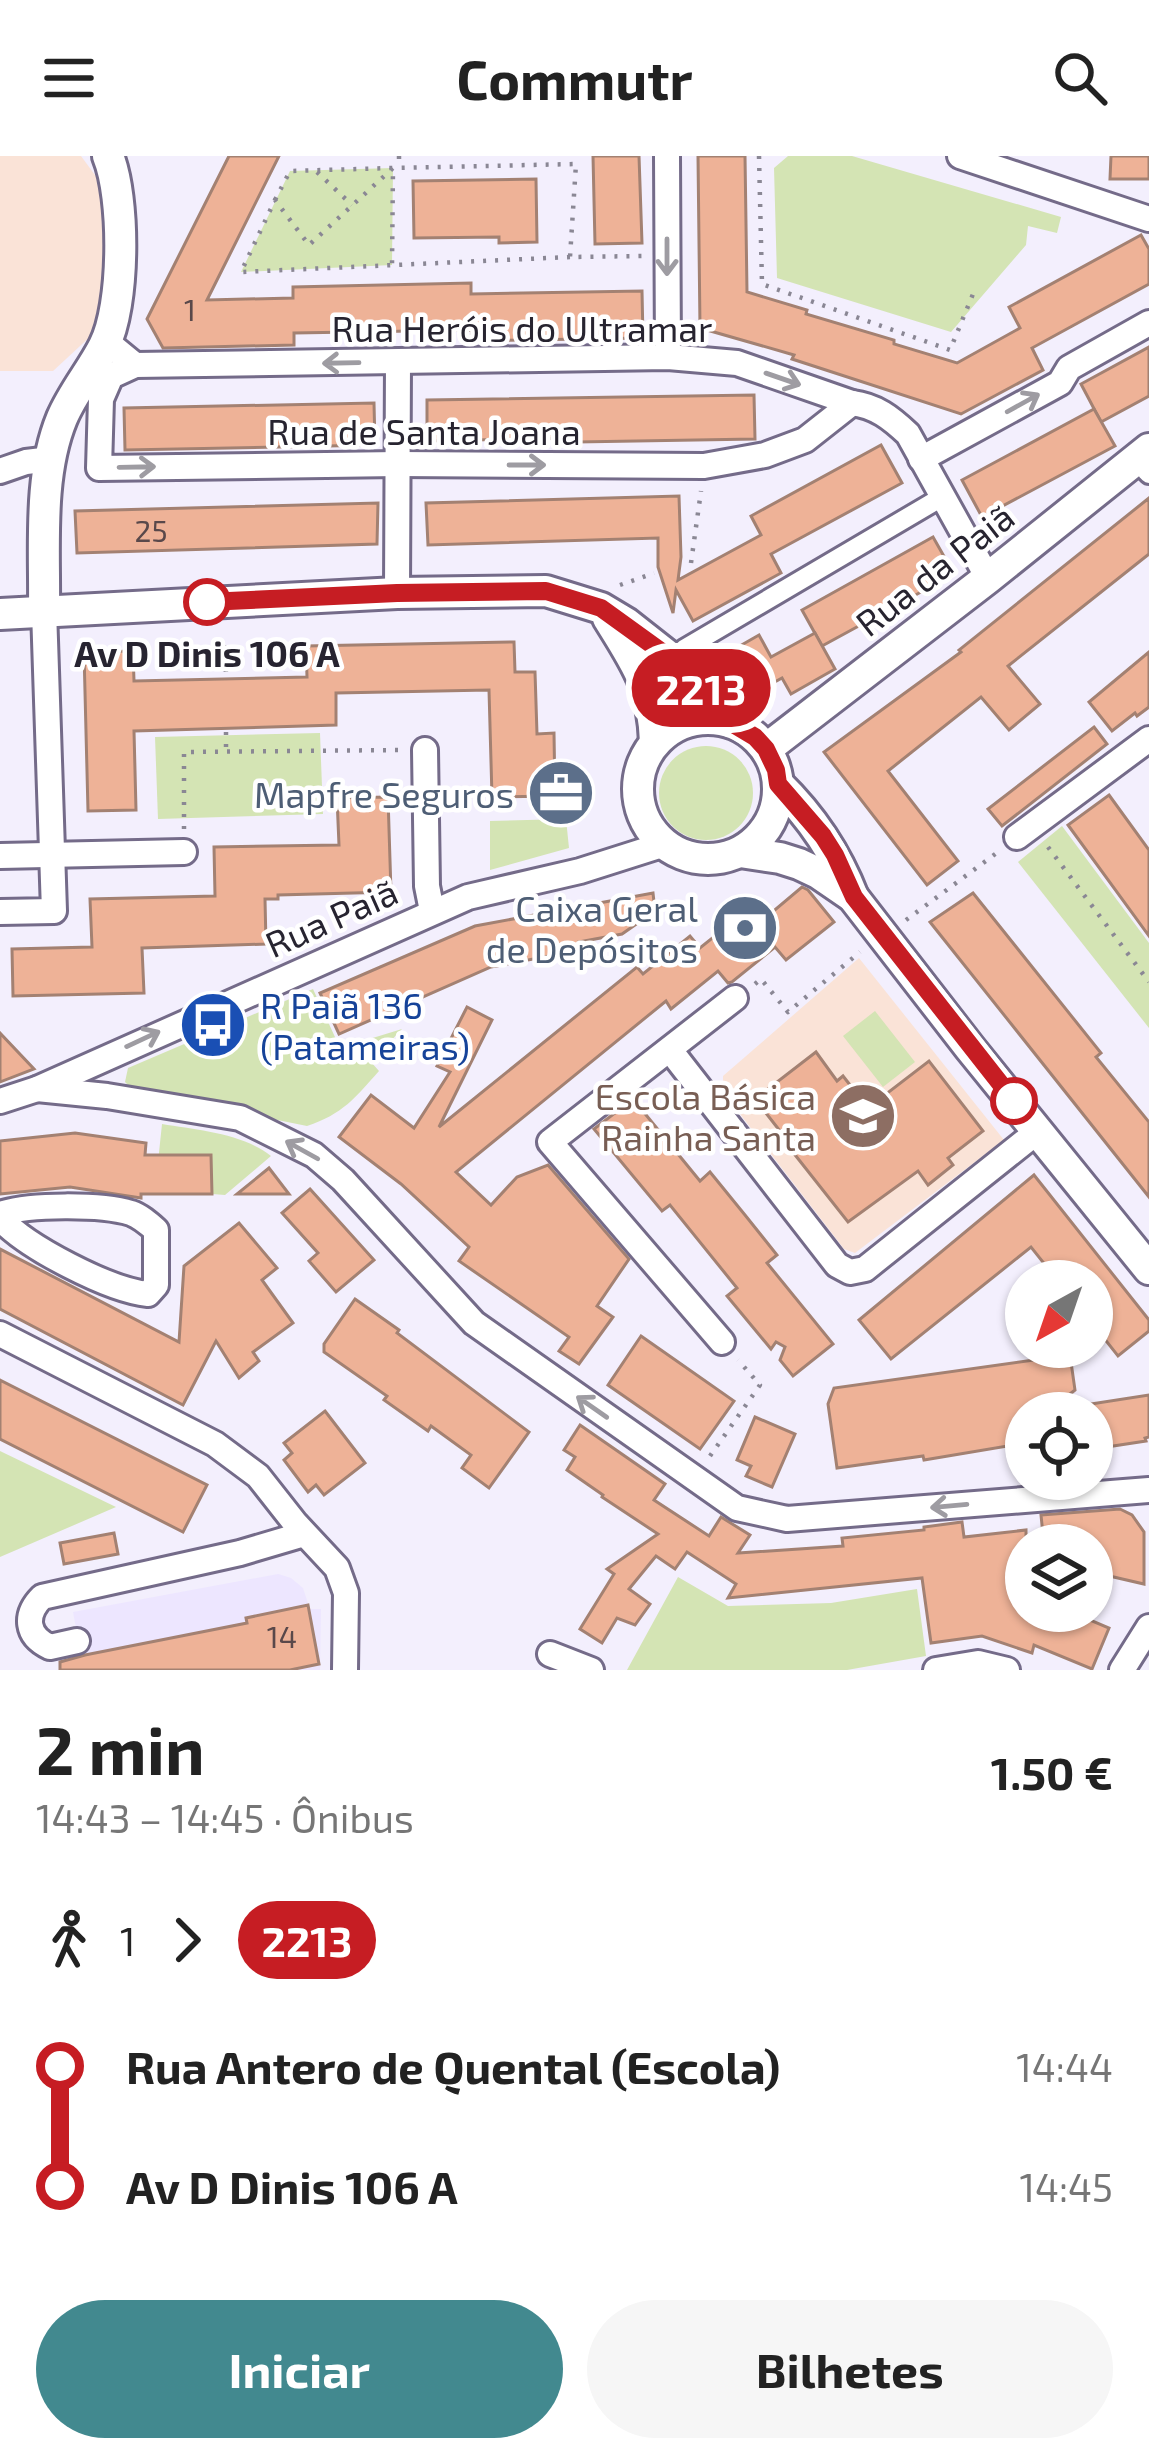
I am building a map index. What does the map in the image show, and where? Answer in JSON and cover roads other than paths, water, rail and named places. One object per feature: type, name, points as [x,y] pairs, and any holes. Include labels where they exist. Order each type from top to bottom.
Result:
[{"type":"street","points":[[667,156],[668,357]]},
{"type":"street","points":[[959,156],[1149,218]]},
{"type":"street","points":[[0,912],[54,910],[44,610],[46,503],[62,417],[100,354],[118,301],[115,162]]},
{"type":"street","points":[[921,459],[1060,383],[1069,368],[1149,323]]},
{"type":"street","points":[[100,354],[136,365]]},
{"type":"street","name":"Rua Heróis do Ultramar","points":[[136,365],[668,357],[737,363],[868,405],[891,418],[908,434],[988,578]]},
{"type":"street","points":[[397,593],[398,362]]},
{"type":"street","name":"Rua de Santa Joana","points":[[136,365],[112,376],[101,399],[99,468],[704,466],[806,440],[852,403]]},
{"type":"street","points":[[0,471],[51,459]]},
{"type":"street","name":"Rua da Paiã","points":[[766,749],[988,578],[1148,465]]},
{"type":"street","points":[[684,649],[942,496]]},
{"type":"street","points":[[0,614],[397,593],[546,591],[605,598],[673,660],[730,722],[755,737],[776,770],[777,805],[757,840],[740,852],[701,859],[665,844],[649,827],[637,783],[643,761],[671,729],[710,718],[730,722]]},
{"type":"street","points":[[605,598],[645,680],[655,742]]},
{"type":"street","points":[[1025,831],[1149,739]]},
{"type":"street","points":[[425,750],[427,886],[433,911]]},
{"type":"street","points":[[778,784],[823,836],[854,897],[1149,1269]]},
{"type":"street","name":"Rua Paiã","points":[[0,1102],[468,897],[580,871],[665,844]]},
{"type":"street","points":[[0,856],[184,852]]},
{"type":"street","points":[[740,852],[799,864],[854,897]]},
{"type":"street","points":[[722,1342],[550,1142],[735,998]]},
{"type":"street","points":[[670,1050],[837,1265],[850,1272],[865,1269],[1038,1132]]},
{"type":"street","points":[[37,1089],[240,1118],[314,1155],[344,1180],[474,1323],[737,1508],[787,1519],[1149,1490]]},
{"type":"street","points":[[36,1208],[133,1214],[156,1230],[156,1286],[148,1294],[101,1280],[23,1239],[0,1216],[36,1208]]},
{"type":"street","points":[[0,1334],[215,1444],[274,1494],[342,1580],[345,1670]]},
{"type":"street","points":[[77,1641],[50,1647],[33,1635],[28,1622],[32,1607],[42,1597],[304,1534]]},
{"type":"street","points":[[1122,1670],[1149,1627]]},
{"type":"street","points":[[550,1654],[591,1670]]},
{"type":"street","points":[[935,1670],[979,1663],[1007,1670]]},
{"type":"place","name":"Av D Dinis 106 A","points":[[207,602]]},
{"type":"place","name":"Mapfre Seguros","points":[[561,793]]},
{"type":"place","name":"Caixa Geral de Depósitos","points":[[745,928]]},
{"type":"place","name":"R Paiã 136 (Patameiras)","points":[[213,1025]]},
{"type":"place","name":"Escola Básica Rainha Santa","points":[[863,1116]]}]
